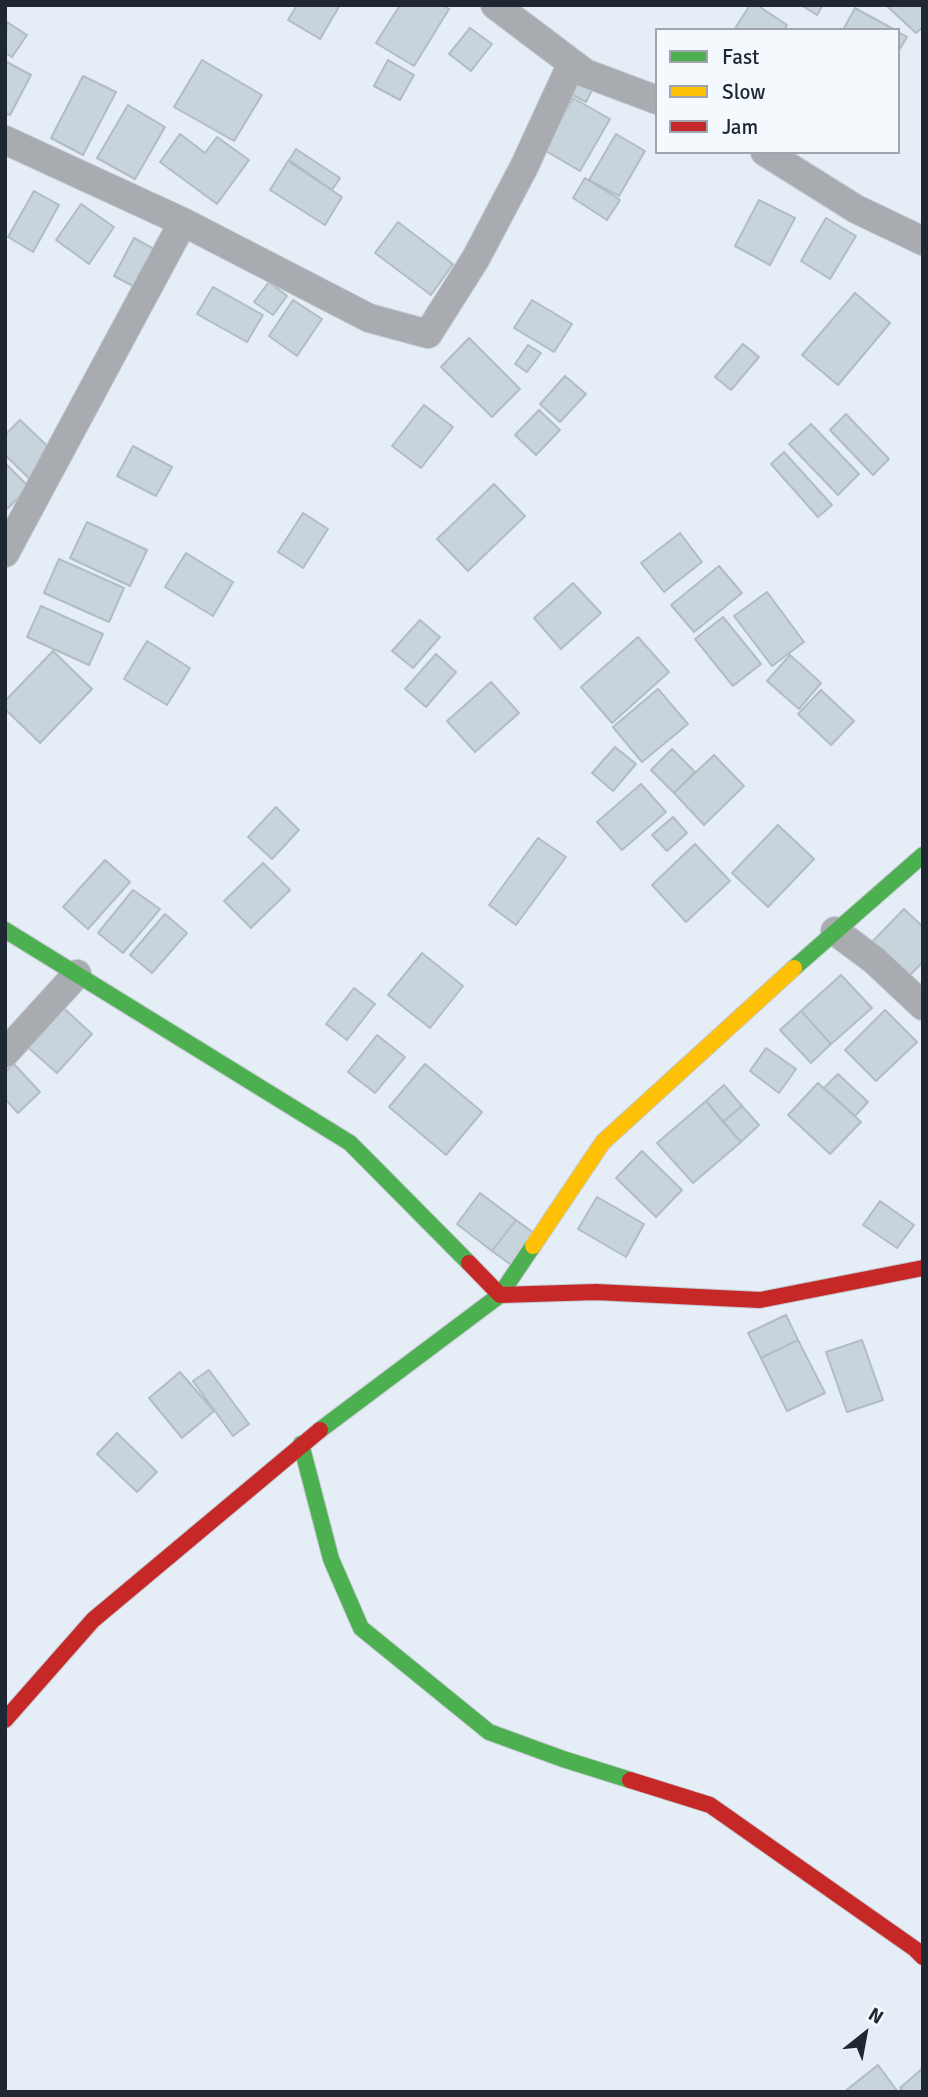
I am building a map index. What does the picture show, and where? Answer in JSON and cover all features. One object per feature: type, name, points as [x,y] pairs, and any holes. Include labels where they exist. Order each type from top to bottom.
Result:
[{"type":"street","points":[[495,5],[585,73],[655,99]]},
{"type":"street","points":[[5,140],[183,222],[369,318],[428,334],[476,258],[524,167],[572,63]]},
{"type":"street","points":[[768,154],[856,209],[923,241]]},
{"type":"street","points":[[5,552],[183,222]]},
{"type":"street","points":[[5,1720],[93,1620],[301,1444],[500,1295],[603,1142],[923,855]]},
{"type":"street","points":[[5,930],[351,1143],[500,1295],[596,1292],[760,1300],[923,1268]]},
{"type":"street","points":[[835,932],[874,960],[923,1006]]},
{"type":"street","points":[[5,1053],[77,974]]},
{"type":"street","points":[[301,1444],[331,1559],[362,1628],[489,1732],[563,1759],[710,1805],[923,1957]]},
{"type":"building","points":[[297,5],[340,5],[320,39],[288,20]]},
{"type":"building","points":[[400,5],[443,5],[449,9],[414,66],[376,43]]},
{"type":"building","points":[[750,5],[757,5],[787,25],[785,28],[735,28]]},
{"type":"building","points":[[801,5],[823,5],[817,15]]},
{"type":"building","points":[[922,5],[923,27],[916,33],[888,7]]},
{"type":"building","points":[[855,8],[891,28],[844,28]]},
{"type":"building","points":[[7,22],[27,35],[12,57],[5,53]]},
{"type":"building","points":[[470,28],[492,44],[471,71],[449,54]]},
{"type":"building","points":[[900,33],[907,37],[900,49]]},
{"type":"building","points":[[202,60],[262,95],[234,141],[174,107]]},
{"type":"building","points":[[388,60],[414,75],[400,100],[374,86]]},
{"type":"building","points":[[5,61],[31,75],[10,115],[5,113]]},
{"type":"building","points":[[83,76],[116,92],[83,155],[51,138]]},
{"type":"building","points":[[579,79],[594,86],[586,102],[571,94]]},
{"type":"building","points":[[573,98],[610,119],[580,171],[544,150]]},
{"type":"building","points":[[128,105],[165,127],[135,179],[97,158]]},
{"type":"building","points":[[180,134],[205,153],[217,137],[249,160],[217,204],[160,162]]},
{"type":"building","points":[[616,134],[645,151],[619,196],[589,180]]},
{"type":"building","points":[[296,149],[340,178],[332,190],[289,160]]},
{"type":"building","points":[[288,161],[342,197],[325,225],[270,190]]},
{"type":"building","points":[[585,178],[620,200],[607,220],[573,198]]},
{"type":"building","points":[[34,191],[59,205],[33,252],[8,237]]},
{"type":"building","points":[[759,200],[795,218],[770,265],[735,246]]},
{"type":"building","points":[[81,204],[114,227],[89,264],[56,240]]},
{"type":"building","points":[[826,218],[856,236],[830,279],[801,261]]},
{"type":"building","points":[[398,222],[453,264],[431,295],[375,253]]},
{"type":"building","points":[[134,238],[172,259],[152,296],[114,276]]},
{"type":"building","points":[[269,282],[287,296],[273,315],[254,302]]},
{"type":"building","points":[[213,287],[263,315],[247,342],[197,314]]},
{"type":"building","points":[[855,293],[890,323],[838,385],[802,355]]},
{"type":"building","points":[[293,300],[322,319],[297,356],[269,336]]},
{"type":"building","points":[[532,300],[572,324],[554,352],[514,328]]},
{"type":"building","points":[[469,338],[520,389],[492,417],[441,367]]},
{"type":"building","points":[[743,344],[759,357],[731,390],[715,377]]},
{"type":"building","points":[[528,345],[541,353],[527,372],[515,364]]},
{"type":"building","points":[[565,376],[586,394],[560,422],[540,404]]},
{"type":"building","points":[[424,405],[453,427],[421,468],[392,446]]},
{"type":"building","points":[[539,410],[560,430],[536,455],[515,435]]},
{"type":"building","points":[[846,414],[889,459],[873,475],[830,430]]},
{"type":"building","points":[[20,420],[63,461],[38,487],[5,455],[5,435]]},
{"type":"building","points":[[811,424],[859,474],[838,495],[789,444]]},
{"type":"building","points":[[133,446],[172,467],[156,496],[117,476]]},
{"type":"building","points":[[784,452],[832,505],[818,517],[771,464]]},
{"type":"building","points":[[5,465],[29,487],[5,511]]},
{"type":"building","points":[[494,484],[525,516],[468,571],[437,539]]},
{"type":"building","points":[[303,513],[328,529],[303,568],[278,552]]},
{"type":"building","points":[[87,522],[147,550],[130,586],[70,558]]},
{"type":"building","points":[[680,533],[702,562],[664,592],[641,563]]},
{"type":"building","points":[[186,553],[233,582],[213,616],[165,587]]},
{"type":"building","points":[[59,559],[124,588],[109,622],[44,593]]},
{"type":"building","points":[[719,566],[742,593],[694,632],[671,605]]},
{"type":"building","points":[[573,583],[601,613],[561,649],[534,618]]},
{"type":"building","points":[[767,592],[804,642],[772,666],[734,616]]},
{"type":"building","points":[[41,606],[103,634],[89,665],[27,637]]},
{"type":"building","points":[[723,617],[761,664],[733,686],[695,639]]},
{"type":"building","points":[[420,620],[440,637],[413,668],[392,651]]},
{"type":"building","points":[[638,637],[669,672],[612,723],[581,687]]},
{"type":"building","points":[[147,641],[190,668],[167,705],[124,679]]},
{"type":"building","points":[[53,651],[92,689],[40,743],[5,709],[5,701]]},
{"type":"building","points":[[436,654],[456,672],[426,707],[405,689]]},
{"type":"building","points":[[790,655],[821,683],[799,709],[767,681]]},
{"type":"building","points":[[491,682],[519,713],[475,752],[447,721]]},
{"type":"building","points":[[658,689],[688,724],[642,762],[613,727]]},
{"type":"building","points":[[821,690],[854,721],[831,745],[798,714]]},
{"type":"building","points":[[615,747],[636,764],[613,791],[592,773]]},
{"type":"building","points":[[672,749],[695,772],[674,793],[651,770]]},
{"type":"building","points":[[714,755],[744,786],[704,825],[674,793]]},
{"type":"building","points":[[641,784],[666,812],[622,850],[597,822]]},
{"type":"building","points":[[276,807],[299,830],[272,859],[248,837]]},
{"type":"building","points":[[673,817],[687,833],[667,851],[652,835]]},
{"type":"building","points":[[778,825],[814,859],[768,907],[732,873]]},
{"type":"building","points":[[538,838],[566,857],[516,925],[489,905]]},
{"type":"building","points":[[695,844],[730,881],[686,922],[652,885]]},
{"type":"building","points":[[105,860],[130,882],[88,929],[63,907]]},
{"type":"building","points":[[263,863],[290,890],[251,928],[224,901]]},
{"type":"building","points":[[133,890],[160,909],[123,953],[98,933]]},
{"type":"building","points":[[904,909],[923,927],[923,962],[906,979],[870,944]]},
{"type":"building","points":[[165,914],[187,933],[152,973],[130,955]]},
{"type":"building","points":[[422,953],[463,986],[430,1028],[388,995]]},
{"type":"building","points":[[841,975],[872,1008],[831,1044],[801,1011]]},
{"type":"building","points":[[354,988],[375,1004],[347,1040],[326,1024]]},
{"type":"building","points":[[59,1004],[92,1034],[57,1073],[23,1043]]},
{"type":"building","points":[[885,1010],[917,1042],[876,1081],[845,1050]]},
{"type":"building","points":[[801,1011],[831,1044],[811,1063],[780,1030]]},
{"type":"building","points":[[377,1035],[405,1057],[375,1093],[348,1072]]},
{"type":"building","points":[[766,1048],[796,1069],[779,1093],[750,1071]]},
{"type":"building","points":[[14,1064],[40,1092],[18,1113],[5,1099],[5,1072]]},
{"type":"building","points":[[425,1064],[482,1112],[446,1155],[389,1107]]},
{"type":"building","points":[[838,1074],[868,1102],[855,1116],[824,1088]]},
{"type":"building","points":[[818,1083],[861,1122],[830,1154],[788,1115]]},
{"type":"building","points":[[724,1085],[742,1106],[723,1122],[706,1101]]},
{"type":"building","points":[[706,1101],[741,1142],[693,1183],[657,1143]]},
{"type":"building","points":[[742,1106],[759,1125],[741,1142],[723,1122]]},
{"type":"building","points":[[642,1151],[682,1190],[656,1217],[616,1178]]},
{"type":"building","points":[[480,1193],[516,1220],[492,1251],[457,1224]]},
{"type":"building","points":[[597,1197],[644,1224],[626,1257],[578,1229]]},
{"type":"building","points":[[880,1201],[914,1225],[897,1248],[863,1225]]},
{"type":"building","points":[[516,1220],[538,1236],[514,1267],[492,1251]]},
{"type":"building","points":[[786,1315],[798,1340],[761,1358],[748,1333]]},
{"type":"building","points":[[798,1340],[825,1393],[787,1411],[761,1358]]},
{"type":"building","points":[[862,1340],[883,1400],[847,1412],[826,1352]]},
{"type":"building","points":[[209,1370],[249,1424],[233,1436],[193,1381]]},
{"type":"building","points":[[180,1372],[214,1411],[182,1438],[149,1398]]},
{"type":"building","points":[[117,1433],[157,1472],[137,1492],[97,1454]]},
{"type":"building","points":[[878,2065],[898,2092],[844,2092]]},
{"type":"building","points":[[923,2068],[923,2092],[904,2092],[900,2088]]},
{"type":"traffic: fast","points":[[794,968],[923,855]]},
{"type":"traffic: fast","points":[[5,930],[350,1143],[469,1263]]},
{"type":"traffic: fast","points":[[320,1430],[500,1295],[533,1246]]},
{"type":"traffic: fast","points":[[301,1444],[331,1559],[361,1628],[489,1732],[630,1780]]},
{"type":"traffic: slow","points":[[533,1246],[603,1142],[794,968]]},
{"type":"traffic: jam","points":[[469,1263],[500,1295],[596,1292],[760,1300],[923,1268]]},
{"type":"traffic: jam","points":[[5,1720],[93,1620],[320,1430]]},
{"type":"traffic: jam","points":[[630,1780],[710,1805],[923,1957]]}]
